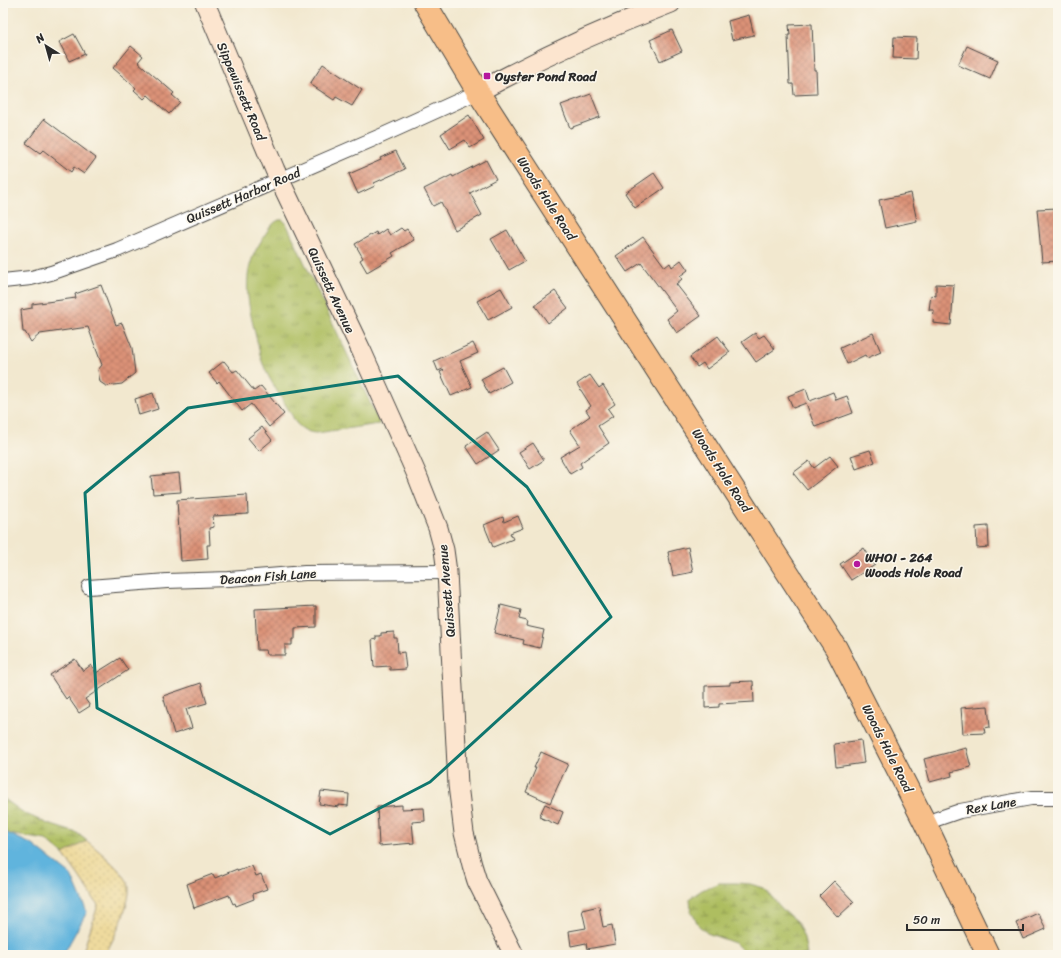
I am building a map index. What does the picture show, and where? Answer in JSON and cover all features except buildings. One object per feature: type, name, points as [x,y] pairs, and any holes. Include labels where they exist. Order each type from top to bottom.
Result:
[{"type":"highway","name":"Woods Hole Road","points":[[425,3],[478,92],[836,648],[925,823],[988,955]]},
{"type":"main road","name":"Sippewissett Road","points":[[205,3],[279,179]]},
{"type":"main road","points":[[478,92],[500,79],[571,46],[671,3]]},
{"type":"main road","name":"Quissett Avenue","points":[[279,179],[362,352],[417,475],[438,528],[444,550],[447,572],[458,785],[464,833],[477,881],[514,955]]},
{"type":"street","name":"Quissett Harbor Road","points":[[3,281],[31,278],[51,273],[91,260],[129,245],[383,135],[478,92]]},
{"type":"street","name":"Deacon Fish Lane","points":[[89,587],[305,573],[447,572]]},
{"type":"street","name":"Rex Lane","points":[[925,823],[960,811],[1031,798],[1058,798]]},
{"type":"highlighted area","points":[[398,376],[527,487],[611,617],[430,782],[330,834],[97,708],[85,493],[188,408]]},
{"type":"green space","points":[[279,220],[283,220],[286,223],[379,424],[317,433],[305,430],[296,423],[266,372],[250,313],[248,301],[248,278],[250,266],[260,243],[270,227]]},
{"type":"green space","points":[[3,798],[24,813],[48,824],[77,833],[87,841],[63,854],[46,840],[3,833]]},
{"type":"green space","points":[[719,883],[750,884],[764,888],[784,911],[797,922],[804,938],[807,955],[742,955],[741,949],[735,943],[707,933],[699,926],[691,911],[690,898],[702,890]]},
{"type":"sand","points":[[87,841],[116,867],[128,883],[128,899],[122,919],[105,955],[82,955],[98,905],[63,854]]},
{"type":"water","points":[[3,831],[33,845],[71,875],[87,912],[63,955],[3,955]]},
{"type":"place","name":"Oyster Pond Road","points":[[487,76]]},
{"type":"place","name":"WHOI - 264 Woods Hole Road","points":[[857,564]]}]
